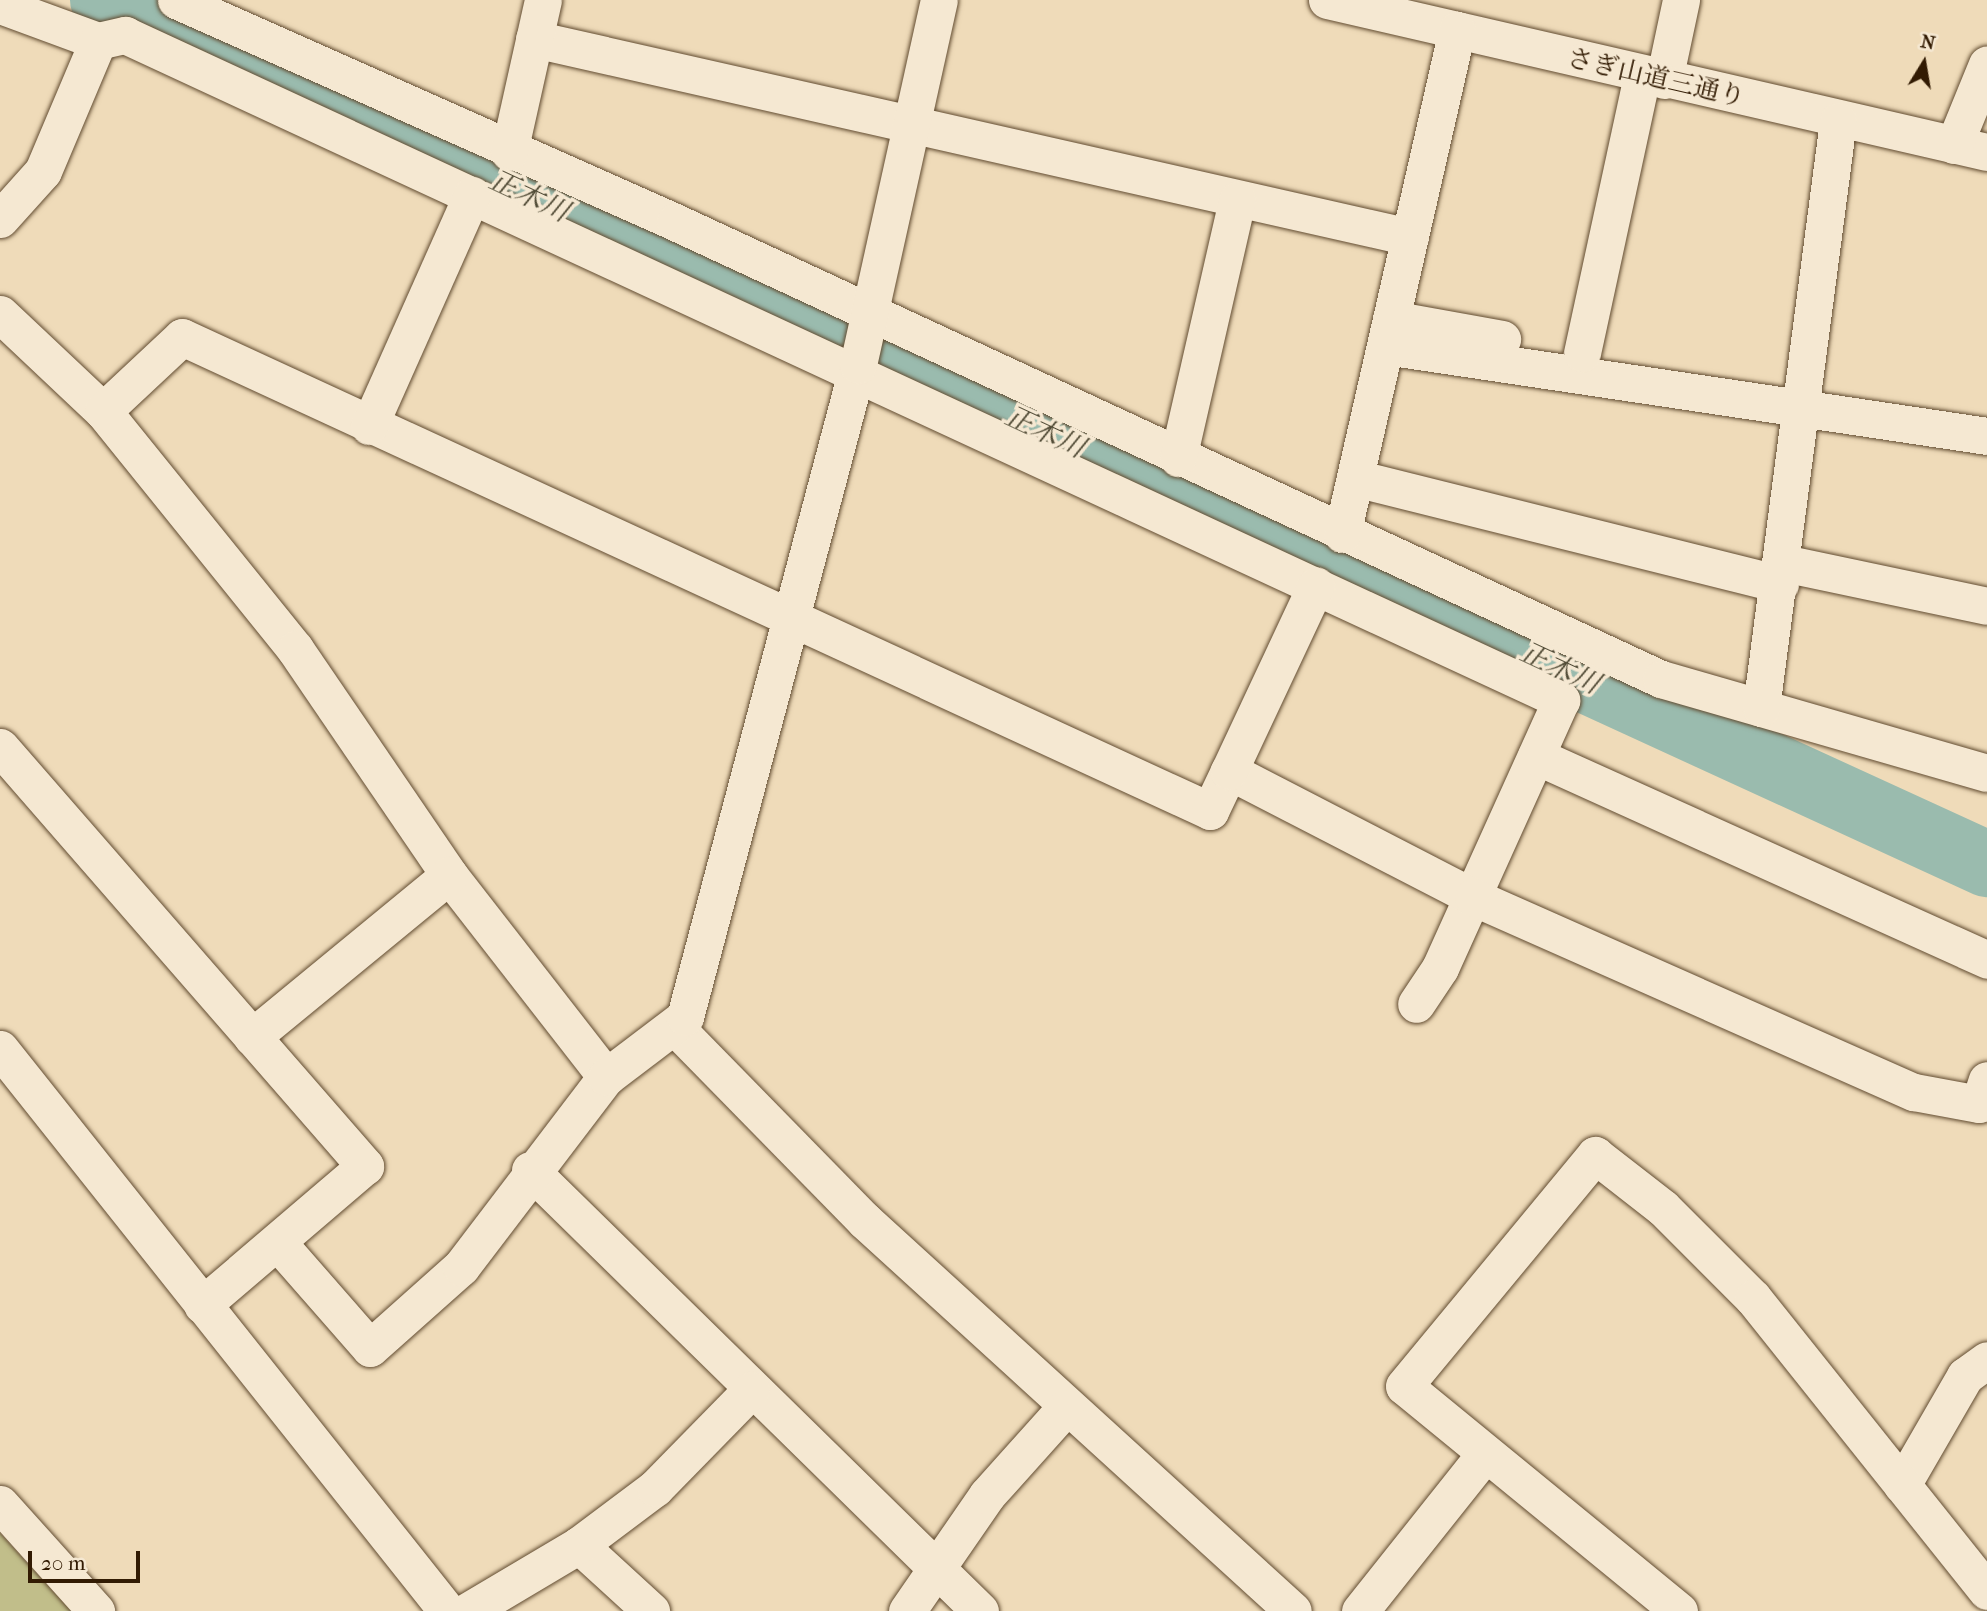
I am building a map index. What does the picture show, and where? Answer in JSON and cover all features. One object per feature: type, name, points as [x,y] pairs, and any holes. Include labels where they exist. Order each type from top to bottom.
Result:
[{"type":"street","points":[[176,0],[509,152],[675,222],[867,321],[1178,458],[1575,646],[1661,679],[1987,773]]},
{"type":"street","points":[[509,152],[543,0]]},
{"type":"street","points":[[279,1244],[370,1348],[461,1267],[530,1170],[606,1077],[676,1028],[685,1017],[856,370],[939,0]]},
{"type":"street","name":"さぎ山道三通り","points":[[1327,0],[1838,121],[1970,149]]},
{"type":"street","points":[[1581,353],[1653,78],[1681,0]]},
{"type":"street","points":[[0,5],[98,41],[125,35],[856,370],[1316,585],[1555,691],[1561,700],[1473,897],[1416,1004]]},
{"type":"street","points":[[1342,534],[1457,30]]},
{"type":"street","points":[[534,39],[1410,237]]},
{"type":"street","points":[[0,219],[43,171],[98,41]]},
{"type":"street","points":[[1970,149],[1987,64]]},
{"type":"street","points":[[1761,708],[1781,574],[1800,397],[1838,121]]},
{"type":"street","points":[[369,426],[471,195]]},
{"type":"street","points":[[1178,458],[1237,200]]},
{"type":"street","points":[[0,314],[103,411],[295,649],[449,875],[606,1077]]},
{"type":"street","points":[[1388,332],[1581,353],[1987,436]]},
{"type":"street","points":[[1388,332],[1800,397]]},
{"type":"street","points":[[103,411],[182,337],[767,610],[792,615],[1210,811],[1316,585]]},
{"type":"street","points":[[1354,478],[1781,574],[1987,606]]},
{"type":"street","points":[[1555,691],[1575,646]]},
{"type":"street","points":[[0,747],[365,1166],[279,1244],[202,1305]]},
{"type":"street","points":[[1536,756],[1987,960]]},
{"type":"street","points":[[1229,771],[1473,897],[1914,1092],[1979,1104],[1987,1080]]},
{"type":"street","points":[[252,1037],[449,875]]},
{"type":"street","points":[[676,1028],[864,1220],[1065,1408],[1293,1611]]},
{"type":"street","points":[[0,1049],[447,1611]]},
{"type":"street","points":[[1679,1611],[1404,1385],[1595,1155],[1710,1251],[1987,1591]]},
{"type":"street","points":[[530,1170],[751,1390],[980,1611]]},
{"type":"street","points":[[1902,1485],[1965,1376],[1987,1360]]},
{"type":"street","points":[[468,1611],[579,1545],[655,1488],[751,1390]]},
{"type":"street","points":[[907,1611],[987,1495],[1065,1408]]},
{"type":"street","points":[[1360,1611],[1485,1454]]},
{"type":"street","points":[[0,1504],[96,1611]]},
{"type":"street","points":[[579,1545],[652,1611]]},
{"type":"shaded area","points":[[0,1533],[71,1611],[0,1611]]},
{"type":"waterway","name":"正木川","points":[[103,0],[1987,864]]}]
